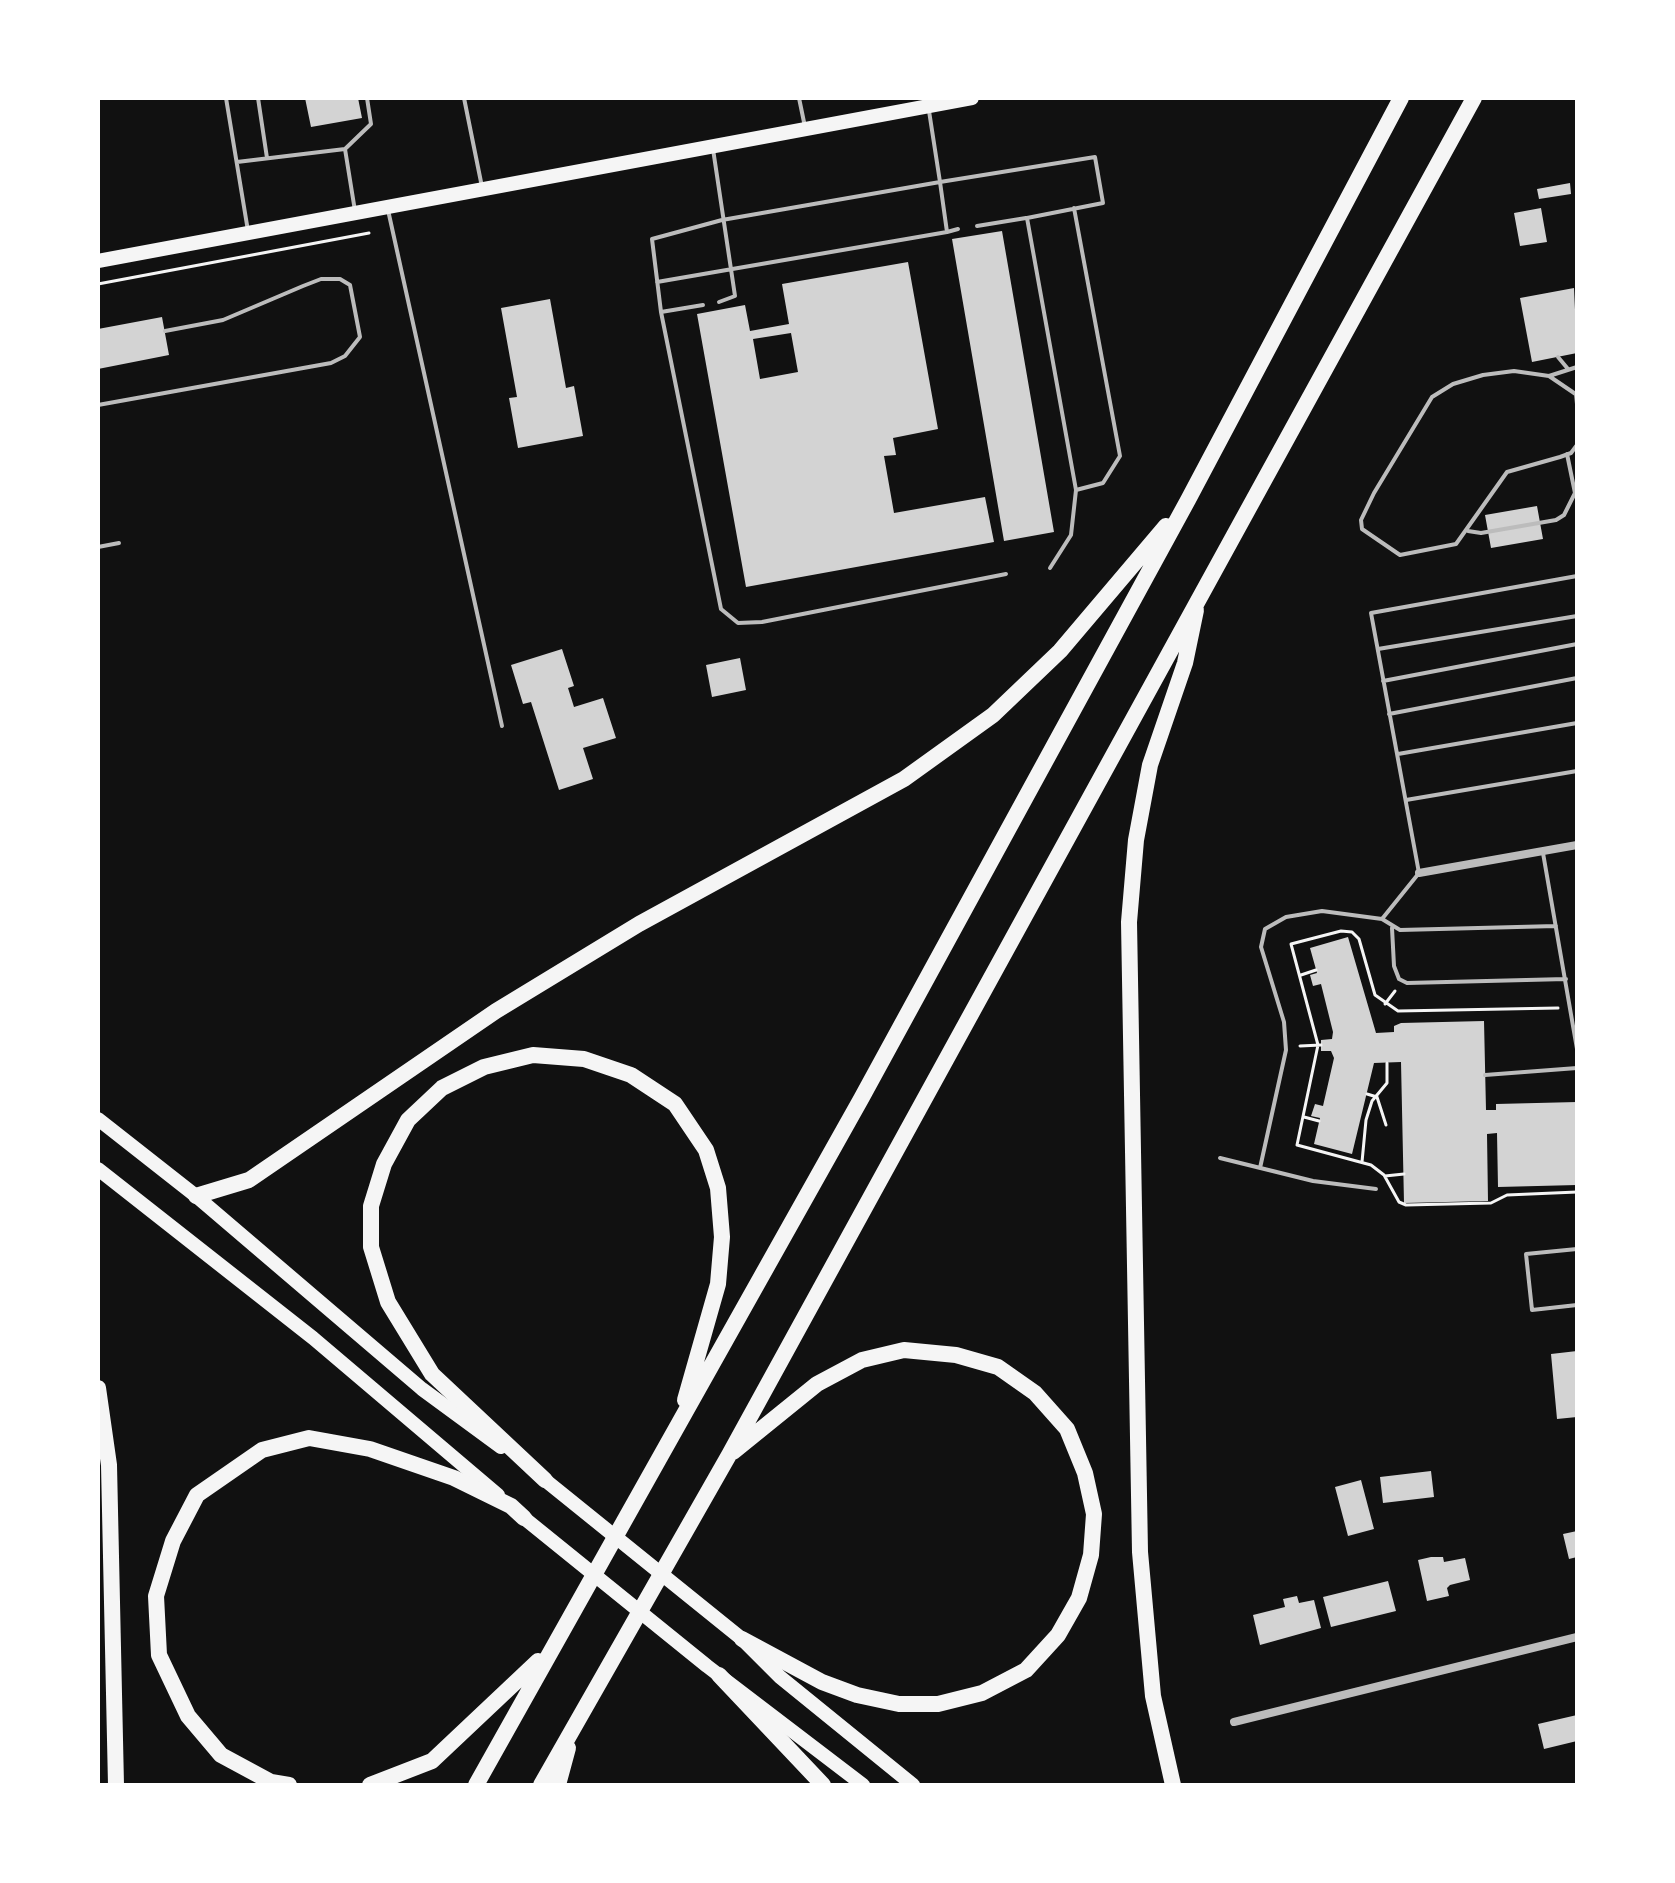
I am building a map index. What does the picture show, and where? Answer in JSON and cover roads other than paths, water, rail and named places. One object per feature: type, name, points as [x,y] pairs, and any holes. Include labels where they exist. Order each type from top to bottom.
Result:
[{"type":"highway","points":[[476,1785],[861,1099],[1188,500],[1401,98]]},
{"type":"highway","points":[[541,1785],[729,1455],[1199,593],[1474,98]]},
{"type":"highway","points":[[196,1196],[249,1180],[496,1011],[639,924],[904,779],[993,715],[1060,651],[1188,500]]},
{"type":"highway","points":[[1173,1785],[1153,1696],[1140,1552],[1129,922],[1136,840],[1150,765],[1185,663],[1199,593]]},
{"type":"highway","points":[[545,1480],[432,1374],[388,1302],[371,1247],[371,1206],[384,1164],[408,1120],[442,1088],[484,1067],[533,1055],[584,1059],[631,1075],[675,1104],[706,1150],[718,1188],[722,1237],[718,1284],[680,1421]]},
{"type":"highway","points":[[729,1455],[817,1384],[862,1360],[904,1350],[956,1355],[998,1367],[1035,1393],[1067,1429],[1085,1473],[1094,1514],[1091,1555],[1079,1598],[1058,1635],[1026,1670],[982,1693],[938,1704],[899,1704],[857,1695],[822,1682],[742,1639]]},
{"type":"highway","points":[[98,1388],[109,1465],[116,1785]]},
{"type":"highway","points":[[289,1785],[271,1782],[221,1755],[188,1716],[159,1655],[156,1596],[173,1541],[197,1495],[262,1450],[309,1438],[370,1449],[454,1478],[511,1506],[524,1518]]},
{"type":"highway","points":[[370,1785],[432,1761],[551,1649]]},
{"type":"highway","points":[[713,1671],[823,1785]]},
{"type":"highway","points":[[558,1785],[576,1722]]},
{"type":"main road","points":[[98,261],[806,129],[928,102],[972,98]]},
{"type":"main road","points":[[98,1119],[196,1196],[422,1389],[531,1469]]},
{"type":"main road","points":[[98,1169],[313,1338],[511,1506]]},
{"type":"main road","points":[[545,1480],[742,1639],[780,1677],[913,1785]]},
{"type":"main road","points":[[524,1518],[713,1671],[863,1785]]},
{"type":"street","points":[[1419,873],[1577,845]]},
{"type":"street","points":[[1234,1722],[1577,1637]]},
{"type":"lane","points":[[226,98],[249,233]]},
{"type":"lane","points":[[258,98],[267,158]]},
{"type":"lane","points":[[237,162],[345,149],[371,124],[367,98]]},
{"type":"lane","points":[[464,98],[483,189]]},
{"type":"lane","points":[[799,98],[806,129]]},
{"type":"lane","points":[[928,102],[947,232]]},
{"type":"lane","points":[[713,146],[735,296],[719,302]]},
{"type":"lane","points":[[345,149],[355,213]]},
{"type":"lane","points":[[977,226],[1103,203],[1095,157],[722,220],[652,239],[661,312],[721,609],[738,623],[762,622],[1006,574]]},
{"type":"lane","points":[[387,207],[502,726]]},
{"type":"lane","points":[[1074,208],[1120,456],[1103,483],[1076,490]]},
{"type":"lane","points":[[1027,218],[1076,490],[1071,535],[1050,568]]},
{"type":"lane","points":[[657,282],[958,229]]},
{"type":"lane","points":[[98,405],[331,363],[345,356],[360,337],[350,285],[340,279],[321,279],[223,320],[165,331]]},
{"type":"lane","points":[[661,312],[703,305]]},
{"type":"lane","points":[[1558,357],[1568,369]]},
{"type":"lane","points":[[1549,376],[1577,367]]},
{"type":"lane","points":[[1577,404],[1576,395],[1549,376],[1514,371],[1483,375],[1453,384],[1432,397],[1361,520],[1362,529],[1400,555],[1456,544],[1507,472],[1567,454],[1577,445]]},
{"type":"lane","points":[[1468,531],[1481,533],[1556,520],[1564,515],[1575,493],[1567,454]]},
{"type":"lane","points":[[98,547],[119,543]]},
{"type":"lane","points":[[1382,919],[1419,873],[1371,613],[1577,576]]},
{"type":"lane","points":[[1378,649],[1577,616]]},
{"type":"lane","points":[[1383,681],[1577,644]]},
{"type":"lane","points":[[1389,714],[1577,678]]},
{"type":"lane","points":[[1397,754],[1577,723]]},
{"type":"lane","points":[[1405,800],[1577,771]]},
{"type":"lane","points":[[1542,851],[1577,1049]]},
{"type":"lane","points":[[1260,1168],[1283,1073],[1286,1035],[1261,947],[1265,929],[1286,917],[1322,911],[1382,919],[1392,928],[1556,926]]},
{"type":"lane","points":[[1392,928],[1394,966],[1399,979],[1407,983],[1566,979]]},
{"type":"lane","points":[[1485,1075],[1577,1068]]},
{"type":"lane","points":[[1220,1158],[1313,1181],[1376,1189]]},
{"type":"lane","points":[[1577,1249],[1526,1254],[1532,1310],[1577,1305]]}]
